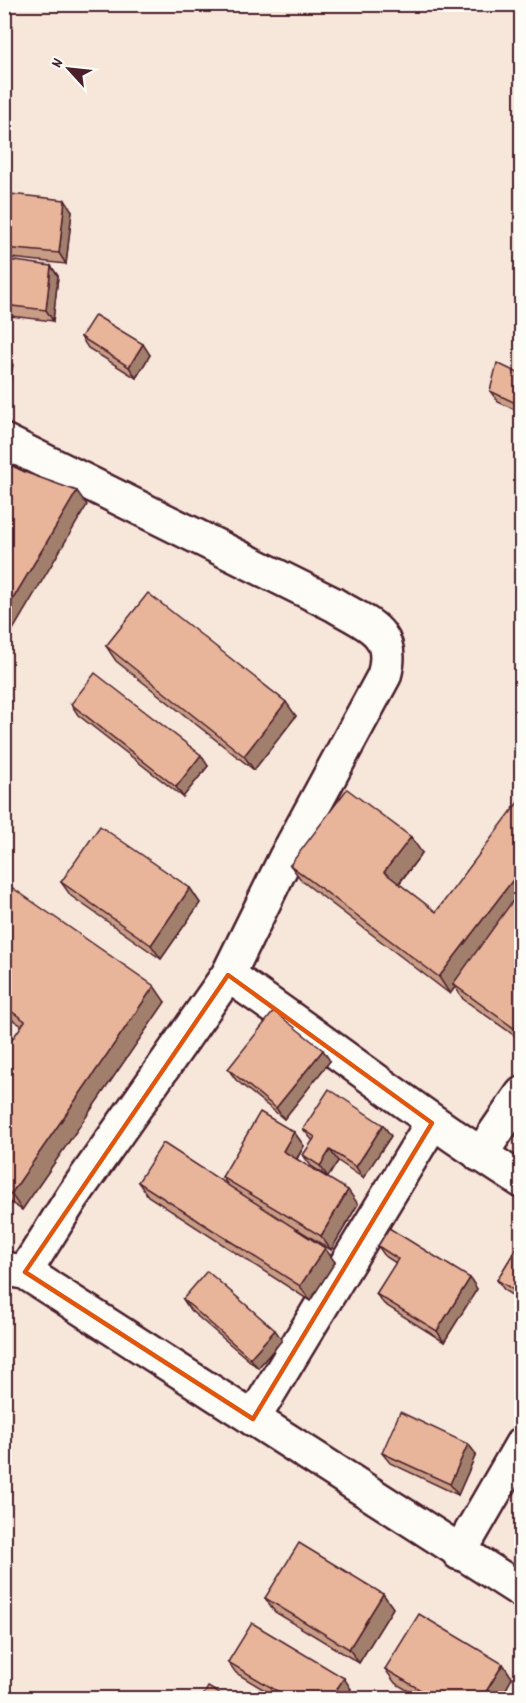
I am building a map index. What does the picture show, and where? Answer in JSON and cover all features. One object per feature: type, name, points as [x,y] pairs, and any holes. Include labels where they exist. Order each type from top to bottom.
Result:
[{"type":"street","points":[[4,441],[333,604],[377,631],[386,642],[389,658],[384,676],[286,857],[228,975],[74,1196],[15,1270],[319,1459],[522,1591]]},
{"type":"street","points":[[228,975],[307,1028],[432,1123],[522,1181]]},
{"type":"street","points":[[480,1155],[522,1094]]},
{"type":"street","points":[[253,1419],[432,1123]]},
{"type":"street","points":[[459,1552],[522,1444]]},
{"type":"highlighted area","points":[[228,975],[432,1123],[253,1419],[25,1272]]},
{"type":"building","points":[[10,194],[65,200],[59,253],[4,248]]},
{"type":"building","points":[[8,260],[51,266],[46,310],[4,305]]},
{"type":"building","points":[[95,315],[143,344],[129,367],[81,337]]},
{"type":"building","points":[[497,363],[522,375],[522,406],[490,391]]},
{"type":"building","points":[[4,462],[77,491],[4,614]]},
{"type":"building","points":[[148,593],[286,702],[244,756],[106,646]]},
{"type":"building","points":[[95,673],[201,755],[176,787],[71,704]]},
{"type":"building","points":[[347,789],[411,837],[384,872],[436,912],[519,801],[522,802],[522,868],[439,977],[290,865]]},
{"type":"building","points":[[100,826],[190,888],[151,945],[61,882]]},
{"type":"building","points":[[4,882],[154,986],[11,1194],[4,1189],[4,1051],[25,1021],[4,1006]]},
{"type":"building","points":[[522,888],[522,1034],[453,984]]},
{"type":"building","points":[[274,1011],[323,1050],[276,1108],[228,1069]]},
{"type":"building","points":[[329,1089],[383,1125],[356,1167],[330,1150],[320,1166],[303,1155],[315,1137],[303,1129]]},
{"type":"building","points":[[260,1112],[294,1132],[283,1151],[348,1190],[321,1236],[222,1177]]},
{"type":"building","points":[[163,1143],[325,1248],[300,1286],[138,1182]]},
{"type":"building","points":[[389,1228],[470,1278],[437,1331],[376,1294],[398,1259],[378,1246]]},
{"type":"building","points":[[522,1239],[522,1295],[497,1280]]},
{"type":"building","points":[[207,1271],[275,1330],[250,1358],[183,1299]]},
{"type":"building","points":[[400,1412],[468,1444],[450,1484],[382,1453]]},
{"type":"building","points":[[299,1543],[383,1594],[349,1649],[265,1598]]},
{"type":"building","points":[[419,1614],[503,1664],[482,1698],[434,1698],[385,1669]]},
{"type":"building","points":[[252,1623],[344,1678],[331,1698],[289,1698],[228,1662]]},
{"type":"building","points":[[208,1687],[227,1698],[202,1698]]}]
